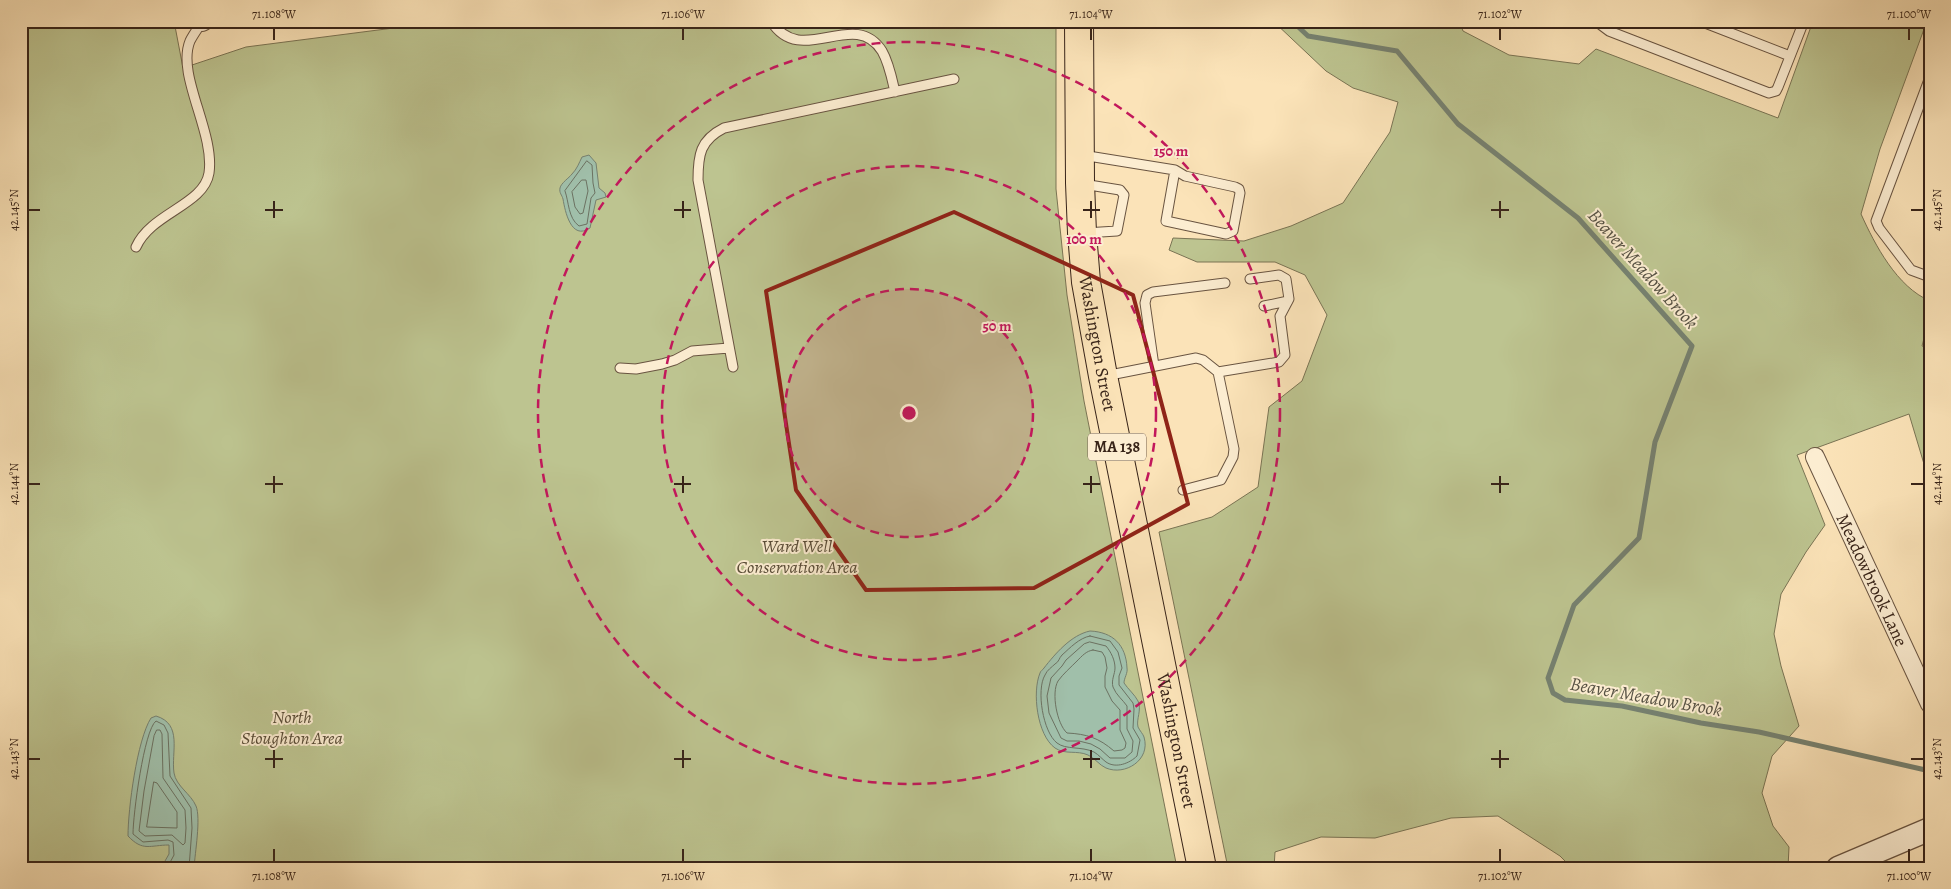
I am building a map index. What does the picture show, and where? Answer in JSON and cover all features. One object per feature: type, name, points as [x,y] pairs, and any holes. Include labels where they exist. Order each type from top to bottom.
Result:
[{"type":"main road","name":"Washington Street","points":[[1079,21],[1079,154],[1086,282],[1103,376],[1202,868]]},
{"type":"street","name":"Meadowbrook Lane","points":[[1815,457],[1930,704]]},
{"type":"street","points":[[1838,868],[1930,829]]},
{"type":"lane","points":[[136,247],[156,222],[197,194],[204,186],[209,174],[207,139],[202,116],[191,84],[188,58],[190,42],[203,21]]},
{"type":"lane","points":[[771,21],[785,36],[802,41],[813,41],[848,34],[862,35],[869,38],[876,44],[886,59],[895,92]]},
{"type":"lane","points":[[1599,21],[1609,31],[1769,93],[1776,91],[1778,87],[1804,21]]},
{"type":"lane","points":[[1700,21],[1790,56]]},
{"type":"lane","points":[[1930,77],[1876,221],[1879,228],[1911,270],[1930,277]]},
{"type":"lane","points":[[733,367],[698,180],[698,164],[701,151],[708,138],[724,128],[954,79]]},
{"type":"lane","points":[[1079,154],[1175,170],[1185,176],[1239,189],[1240,194],[1233,230],[1230,233],[1226,234],[1166,221],[1175,170]]},
{"type":"lane","points":[[1080,183],[1120,190],[1124,195],[1117,231],[1082,233]]},
{"type":"lane","points":[[1218,372],[1279,362],[1284,358],[1286,352],[1280,316],[1288,301],[1289,294],[1284,277],[1279,275],[1250,279]]},
{"type":"lane","points":[[1154,366],[1145,303],[1147,295],[1153,292],[1225,283]]},
{"type":"lane","points":[[1264,306],[1288,301]]},
{"type":"lane","points":[[620,368],[636,369],[675,360],[692,351],[729,348]]},
{"type":"lane","points":[[1103,376],[1200,358],[1218,372],[1234,453],[1221,480],[1183,490]]},
{"type":"highlighted area","points":[[954,212],[1133,295],[1188,504],[1034,588],[866,590],[796,490],[766,291]]},
{"type":"green space","name":"Ward Well Conservation Area","points":[[21,21],[174,21],[183,68],[246,47],[448,21],[613,21],[613,26],[638,23],[638,21],[1056,21],[1056,189],[1067,295],[1084,401],[1177,868],[21,868]]},
{"type":"green space","points":[[1273,21],[1459,21],[1463,31],[1509,55],[1579,64],[1596,49],[1778,118],[1813,21],[1927,21],[1880,149],[1861,214],[1888,264],[1907,286],[1918,295],[1930,301],[1930,315],[1922,346],[1930,348],[1930,484],[1909,414],[1797,455],[1825,525],[1806,552],[1781,594],[1774,634],[1781,666],[1799,726],[1772,756],[1762,793],[1773,826],[1789,847],[1788,868],[1572,868],[1560,856],[1498,816],[1451,818],[1375,838],[1321,837],[1275,852],[1274,868],[1228,868],[1159,532],[1212,517],[1258,487],[1269,407],[1302,381],[1327,315],[1305,275],[1275,262],[1197,262],[1169,250],[1173,238],[1244,241],[1291,226],[1343,203],[1390,132],[1398,102],[1353,88],[1326,71]]},
{"type":"water","points":[[589,155],[596,163],[599,188],[605,193],[606,197],[596,200],[590,228],[578,231],[567,217],[560,188],[571,176],[582,157]]},
{"type":"water","points":[[1090,631],[1112,637],[1121,646],[1127,670],[1124,683],[1139,704],[1138,727],[1144,737],[1144,753],[1135,764],[1121,770],[1106,768],[1090,756],[1084,754],[1055,748],[1049,742],[1040,724],[1036,691],[1041,671],[1058,651],[1076,636]]},
{"type":"water","points":[[156,716],[170,725],[174,740],[173,765],[175,778],[196,806],[198,827],[194,868],[161,868],[169,854],[169,845],[143,846],[128,836],[132,793],[138,758],[146,728],[151,718]]},
{"type":"waterway","name":"Beaver Meadow Brook","points":[[1292,21],[1308,36],[1397,51],[1458,124],[1578,218],[1692,346],[1655,442],[1639,538],[1574,605],[1548,678],[1553,693],[1565,700],[1622,706],[1701,723],[1759,732],[1930,771]]},
{"type":"park label","name":"North Stoughton Area","points":[[292,728]]}]
